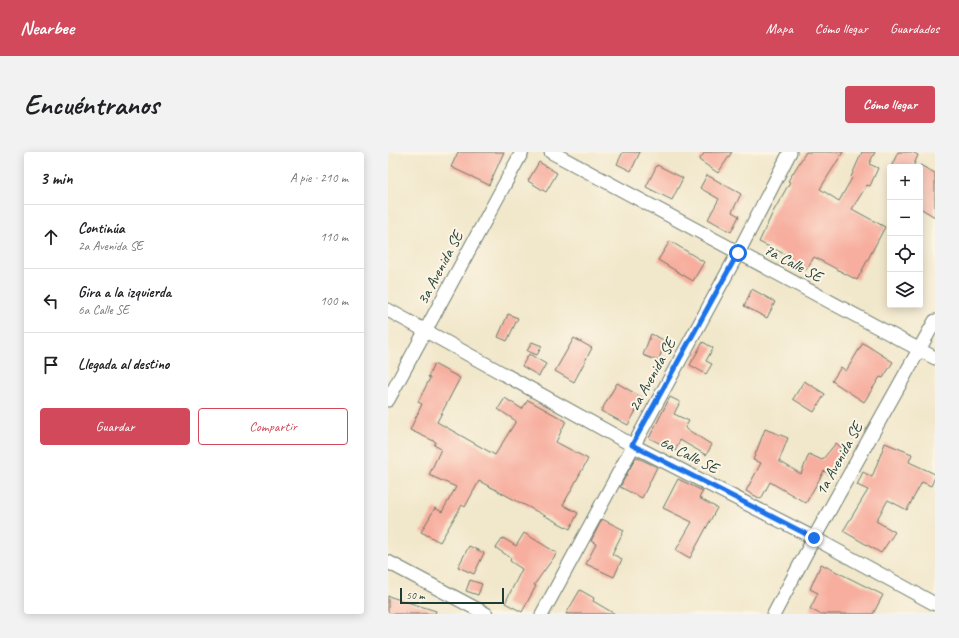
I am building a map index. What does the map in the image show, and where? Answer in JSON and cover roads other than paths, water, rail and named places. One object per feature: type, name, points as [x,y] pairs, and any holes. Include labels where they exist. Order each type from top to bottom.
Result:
[{"type":"street","name":"3a Avenida SE","points":[[388,400],[522,152]]},
{"type":"street","name":"7a Calle SE","points":[[551,152],[935,358]]},
{"type":"street","name":"2a Avenida SE","points":[[542,614],[632,445],[738,253],[790,152]]},
{"type":"street","name":"6a Calle SE","points":[[388,310],[632,445],[814,538],[935,604]]},
{"type":"street","name":"1a Avenida SE","points":[[774,614],[814,538],[935,321]]},
{"type":"street","points":[[388,562],[486,614]]}]
